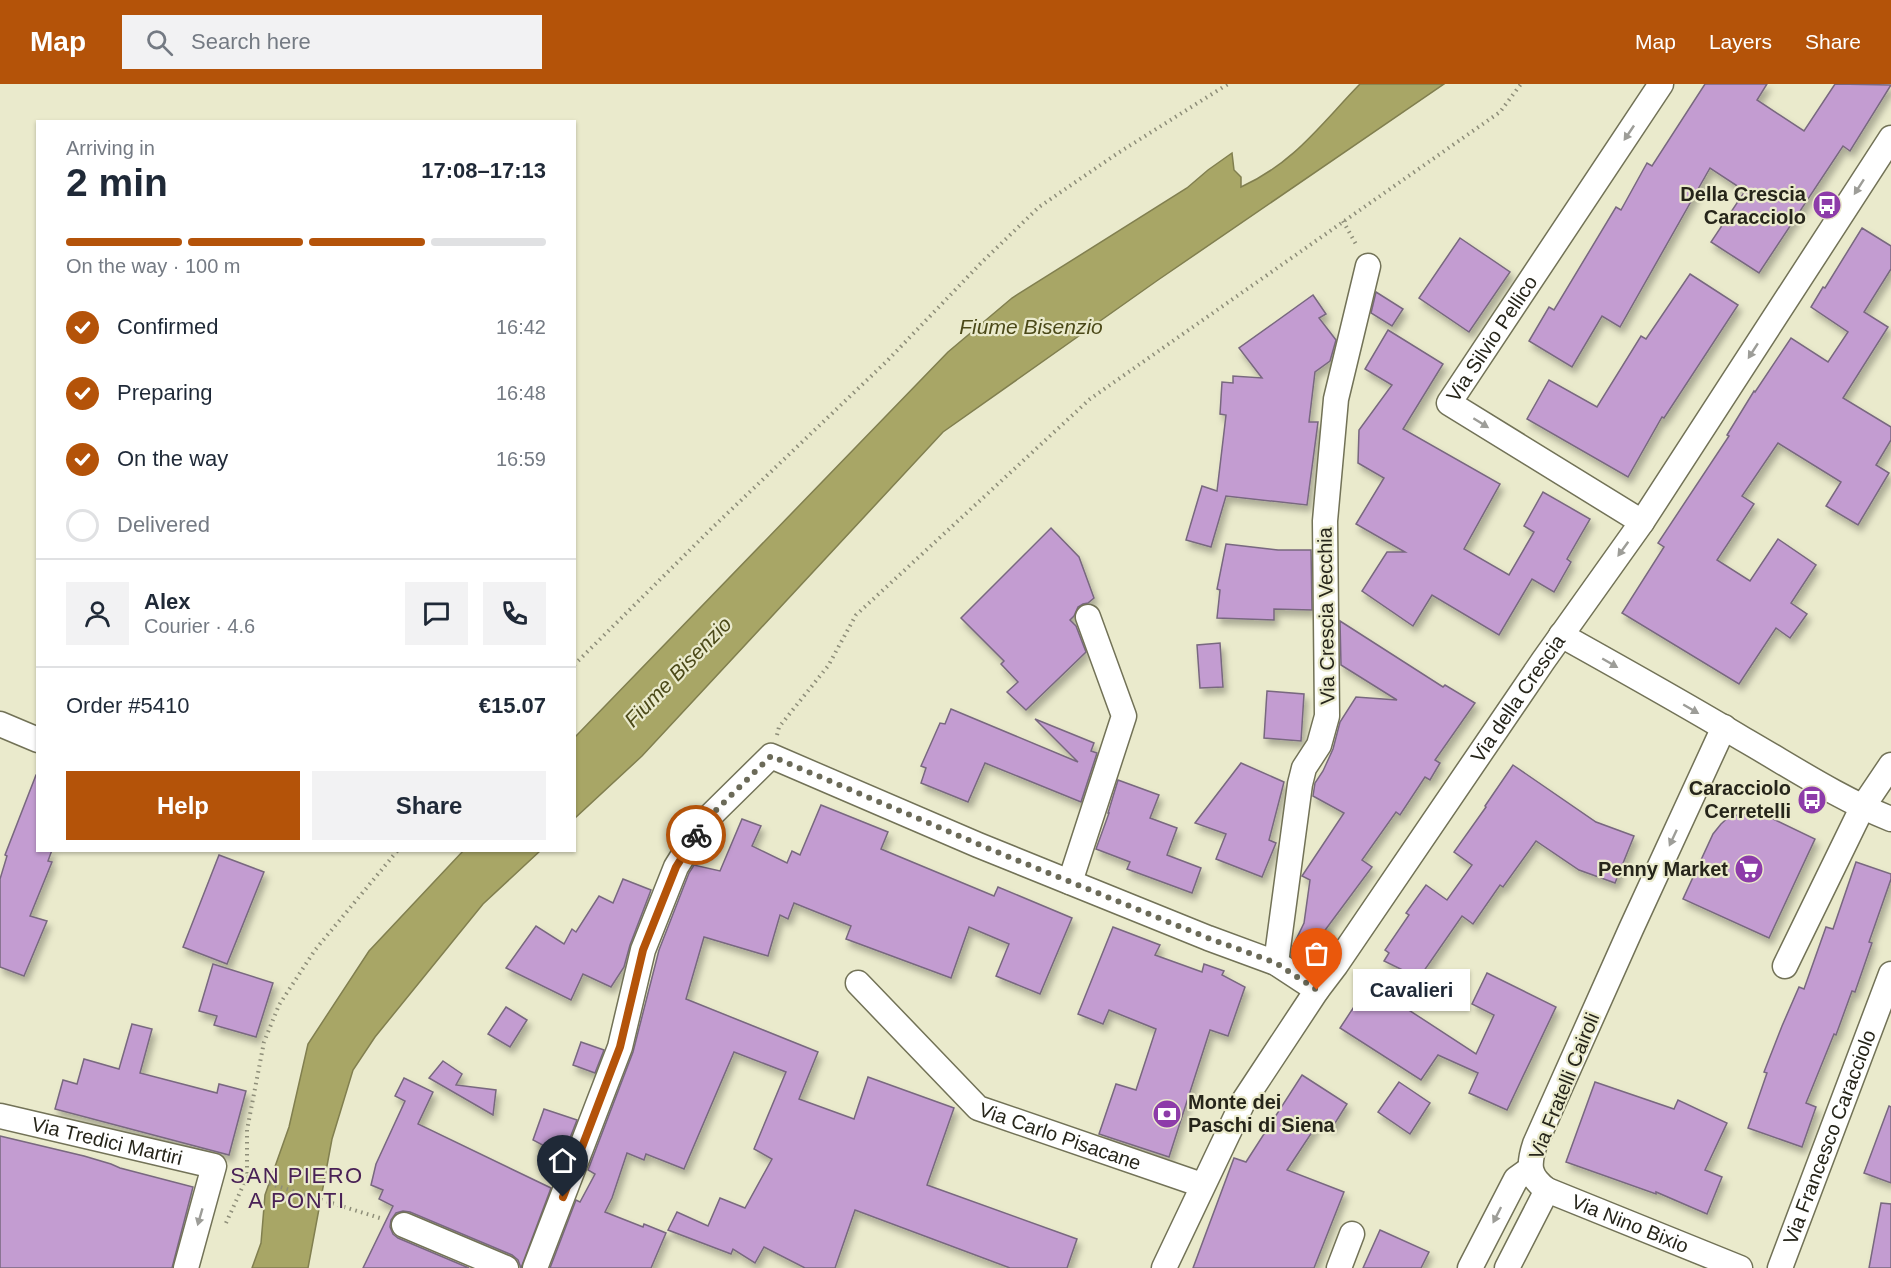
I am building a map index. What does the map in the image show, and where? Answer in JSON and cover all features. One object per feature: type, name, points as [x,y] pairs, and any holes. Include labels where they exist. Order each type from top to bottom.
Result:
[{"type":"street","name":"Via Silvio Pellico","points":[[1642,522],[1449,403],[1661,84]]},
{"type":"street","name":"Via della Crescia","points":[[1164,1268],[1243,1102],[1317,990],[1561,635],[1642,522],[1891,138]]},
{"type":"street","name":"Via Crescia Vecchia","points":[[1276,963],[1300,784],[1304,768],[1319,746],[1327,716],[1325,521],[1336,399],[1368,266]]},
{"type":"street","points":[[1070,882],[1124,716],[1088,617]]},
{"type":"street","points":[[1561,635],[1862,808],[1891,819]]},
{"type":"street","points":[[0,724],[36,739]]},
{"type":"street","name":"Via Fratelli Cairoli","points":[[1470,1268],[1516,1179],[1530,1168],[1530,1158],[1535,1144],[1639,932],[1724,727]]},
{"type":"street","points":[[535,1268],[620,1047],[643,950],[676,867],[704,822],[771,756],[1070,882],[1276,963],[1317,990]]},
{"type":"street","points":[[1785,966],[1862,808],[1891,765]]},
{"type":"street","name":"Via Francesco Caracciolo","points":[[1780,1268],[1891,974]]},
{"type":"street","name":"Via Carlo Pisacane","points":[[858,983],[978,1108],[1202,1185]]},
{"type":"street","name":"Via Tredici Martiri","points":[[0,1116],[224,1169]]},
{"type":"street","name":"Via Nino Bixio","points":[[1530,1168],[1535,1179],[1547,1190],[1740,1268]]},
{"type":"street","points":[[186,1268],[224,1169]]},
{"type":"street","name":"Via Fratelli Cairoli","points":[[1507,1268],[1547,1190]]},
{"type":"street","points":[[404,1226],[506,1268]]},
{"type":"street","points":[[1339,1268],[1352,1234]]},
{"type":"path","points":[[576,663],[713,527],[887,361],[981,263],[1039,207],[1118,153],[1228,84]]},
{"type":"path","points":[[771,756],[779,727],[828,666],[856,615],[1090,399],[1500,112],[1521,84]]},
{"type":"path","points":[[248,1177],[249,1120],[264,1042],[279,1005],[315,950],[396,852]]},
{"type":"path","points":[[224,1169],[363,1213]]},
{"type":"water","name":"Fiume Bisenzio","points":[[1360,84],[1444,84],[1158,280],[943,432],[642,756],[576,817],[576,736],[948,352],[1012,298],[1187,188],[1232,153],[1234,170],[1241,177],[1241,187],[1276,166],[1306,142]]},
{"type":"water","points":[[462,852],[539,852],[483,904],[375,1037],[353,1070],[332,1139],[308,1268],[252,1268],[261,1243],[265,1195],[289,1127],[308,1044],[369,951]]},
{"type":"building","points":[[1705,84],[1767,84],[1757,100],[1804,131],[1835,84],[1891,85],[1850,151],[1843,146],[1759,273],[1711,242],[1745,191],[1710,168],[1620,327],[1602,316],[1572,367],[1529,341],[1549,307],[1554,310],[1616,207],[1621,210],[1647,163],[1652,166]]},
{"type":"building","points":[[1862,228],[1891,246],[1891,269],[1864,312],[1888,327],[1843,398],[1891,427],[1891,440],[1876,465],[1889,473],[1858,525],[1826,506],[1841,482],[1778,443],[1742,496],[1754,504],[1717,560],[1750,581],[1778,539],[1816,565],[1791,603],[1807,614],[1790,638],[1776,628],[1739,684],[1622,613],[1664,547],[1658,543],[1729,436],[1727,435],[1754,391],[1791,338],[1828,362],[1848,332],[1811,307]]},
{"type":"building","points":[[1460,238],[1510,272],[1469,332],[1419,298]]},
{"type":"building","points":[[1690,274],[1738,305],[1664,418],[1662,417],[1628,477],[1527,419],[1549,380],[1597,407],[1641,336],[1646,339]]},
{"type":"building","points":[[1376,292],[1403,309],[1392,326],[1371,313]]},
{"type":"building","points":[[1313,295],[1326,314],[1319,318],[1336,340],[1330,361],[1315,372],[1309,422],[1318,422],[1307,505],[1226,496],[1211,547],[1186,540],[1202,486],[1217,491],[1226,415],[1220,414],[1222,382],[1233,383],[1233,376],[1262,378],[1239,348]]},
{"type":"building","points":[[1388,330],[1443,364],[1403,429],[1500,484],[1464,549],[1509,575],[1534,532],[1524,526],[1543,492],[1590,519],[1567,559],[1571,562],[1554,592],[1532,579],[1499,635],[1432,595],[1413,626],[1362,591],[1387,552],[1405,552],[1356,524],[1384,478],[1358,463],[1359,430],[1392,385],[1365,369]]},
{"type":"building","points":[[1051,528],[1079,557],[1094,598],[1078,607],[1070,620],[1076,626],[1086,652],[1026,710],[1007,692],[1018,682],[1001,664],[1004,661],[961,618]]},
{"type":"building","points":[[1226,544],[1278,550],[1311,550],[1312,610],[1274,609],[1274,620],[1217,618],[1220,590],[1217,589]]},
{"type":"building","points":[[1340,621],[1443,687],[1445,685],[1475,703],[1435,760],[1440,763],[1430,780],[1425,777],[1400,815],[1396,812],[1362,860],[1372,867],[1323,933],[1307,966],[1291,956],[1293,946],[1304,923],[1310,880],[1302,876],[1344,813],[1313,796],[1315,783],[1333,749],[1340,722],[1356,697],[1397,700],[1341,665]]},
{"type":"building","points":[[1220,643],[1223,687],[1200,688],[1197,645]]},
{"type":"building","points":[[1267,691],[1304,694],[1301,741],[1264,738]]},
{"type":"building","points":[[951,709],[1078,762],[1035,719],[1094,743],[1091,751],[1097,753],[1081,802],[985,763],[968,802],[921,783],[926,768],[921,766],[940,723],[945,724]]},
{"type":"building","points":[[1241,763],[1284,782],[1269,840],[1276,843],[1262,877],[1216,859],[1226,834],[1195,823]]},
{"type":"building","points":[[1513,765],[1596,822],[1634,836],[1615,883],[1579,870],[1536,841],[1503,887],[1500,885],[1473,924],[1462,916],[1419,978],[1384,961],[1389,953],[1385,950],[1409,915],[1406,913],[1426,885],[1447,900],[1472,865],[1454,852]]},
{"type":"building","points":[[36,775],[36,852],[51,852],[48,861],[52,862],[30,916],[47,921],[24,976],[0,967],[0,879],[7,856],[5,855]]},
{"type":"building","points":[[1118,780],[1159,795],[1150,818],[1177,828],[1167,855],[1201,868],[1192,893],[1127,869],[1130,862],[1096,849]]},
{"type":"building","points":[[821,805],[888,832],[881,849],[994,896],[998,887],[1072,918],[1040,994],[996,976],[1009,944],[969,927],[951,978],[846,939],[851,926],[794,903],[788,919],[780,915],[768,956],[704,937],[686,999],[818,1052],[799,1099],[854,1119],[868,1077],[954,1108],[927,1185],[1077,1239],[1067,1268],[1010,1268],[855,1210],[835,1268],[805,1268],[764,1247],[755,1263],[733,1249],[731,1254],[668,1230],[677,1212],[708,1226],[720,1198],[745,1208],[772,1159],[754,1149],[786,1072],[734,1052],[684,1169],[646,1154],[644,1160],[627,1153],[605,1212],[643,1227],[644,1224],[666,1233],[651,1268],[550,1268],[576,1200],[580,1202],[595,1174],[588,1170],[633,1052],[659,950],[689,873],[694,865],[720,871],[742,819],[761,826],[752,846],[787,863],[792,851],[800,855]]},
{"type":"building","name":"Penny Market","points":[[1754,813],[1767,816],[1815,839],[1769,938],[1683,899],[1713,834],[1721,824],[1730,816]]},
{"type":"building","points":[[219,855],[264,872],[227,964],[183,947]]},
{"type":"building","points":[[1856,862],[1891,874],[1891,879],[1869,942],[1872,943],[1855,992],[1852,991],[1836,1035],[1834,1034],[1806,1103],[1816,1107],[1802,1147],[1748,1128],[1767,1073],[1764,1072],[1782,1026],[1799,987],[1804,989],[1826,927],[1833,929]]},
{"type":"building","points":[[623,879],[651,890],[624,967],[611,987],[583,974],[571,1000],[506,968],[536,926],[564,944],[572,929],[576,932],[599,896],[613,903]]},
{"type":"building","points":[[1113,927],[1160,945],[1155,955],[1202,972],[1204,964],[1224,971],[1222,975],[1245,987],[1228,1036],[1210,1030],[1169,1157],[1099,1134],[1116,1084],[1136,1090],[1156,1029],[1109,1010],[1103,1024],[1078,1014]]},
{"type":"building","points":[[213,964],[273,983],[256,1037],[214,1025],[217,1016],[199,1011]]},
{"type":"building","points":[[1487,973],[1556,1007],[1507,1110],[1469,1093],[1478,1073],[1438,1055],[1421,1080],[1340,1028],[1369,984],[1476,1054],[1494,1015],[1472,1004]]},
{"type":"building","points":[[506,1007],[527,1020],[510,1047],[488,1034]]},
{"type":"building","points":[[132,1024],[152,1029],[140,1073],[217,1093],[219,1084],[246,1091],[229,1155],[55,1109],[63,1080],[77,1084],[84,1059],[119,1069]]},
{"type":"building","points":[[581,1042],[604,1050],[595,1073],[573,1065]]},
{"type":"building","points":[[443,1061],[462,1074],[456,1085],[496,1090],[493,1115],[429,1078]]},
{"type":"building","points":[[1302,1075],[1347,1104],[1332,1128],[1320,1120],[1287,1170],[1344,1192],[1314,1268],[1193,1268],[1234,1158],[1246,1162]]},
{"type":"building","points":[[404,1078],[433,1092],[418,1124],[551,1188],[521,1268],[518,1260],[512,1255],[403,1211],[396,1213],[391,1220],[390,1227],[393,1234],[469,1268],[363,1268],[393,1206],[379,1199],[383,1190],[371,1185],[376,1164],[405,1101],[395,1096]]},
{"type":"building","points":[[1399,1082],[1430,1103],[1410,1134],[1378,1112]]},
{"type":"building","points":[[1595,1082],[1674,1109],[1678,1100],[1727,1123],[1705,1170],[1722,1177],[1707,1214],[1656,1192],[1656,1194],[1566,1162]]},
{"type":"building","points":[[1889,1106],[1891,1107],[1891,1183],[1864,1173]]},
{"type":"building","points":[[544,1109],[577,1120],[563,1156],[533,1140]]},
{"type":"building","points":[[0,1136],[84,1156],[193,1187],[172,1268],[0,1268]]},
{"type":"building","points":[[1881,1203],[1891,1204],[1891,1268],[1869,1268]]},
{"type":"building","points":[[1380,1230],[1429,1252],[1421,1268],[1363,1268]]},
{"type":"way so far","points":[[696,835],[704,822],[771,756],[997,852],[1208,938],[1276,963],[1317,990]]},
{"type":"place","name":"Della Crescia Caracciolo","points":[[1827,205]]},
{"type":"place","name":"Caracciolo Cerretelli","points":[[1812,800]]},
{"type":"place","name":"Penny Market","points":[[1749,869]]},
{"type":"place","name":"Cavalieri","points":[[1317,990]]},
{"type":"place","name":"Monte dei Paschi di Siena","points":[[1167,1114]]},
{"type":"district","name":"SAN PIERO A PONTI","points":[[297,1188]]},
{"type":"route","points":[[563,1197],[620,1047],[643,950],[676,867],[696,835]]}]
